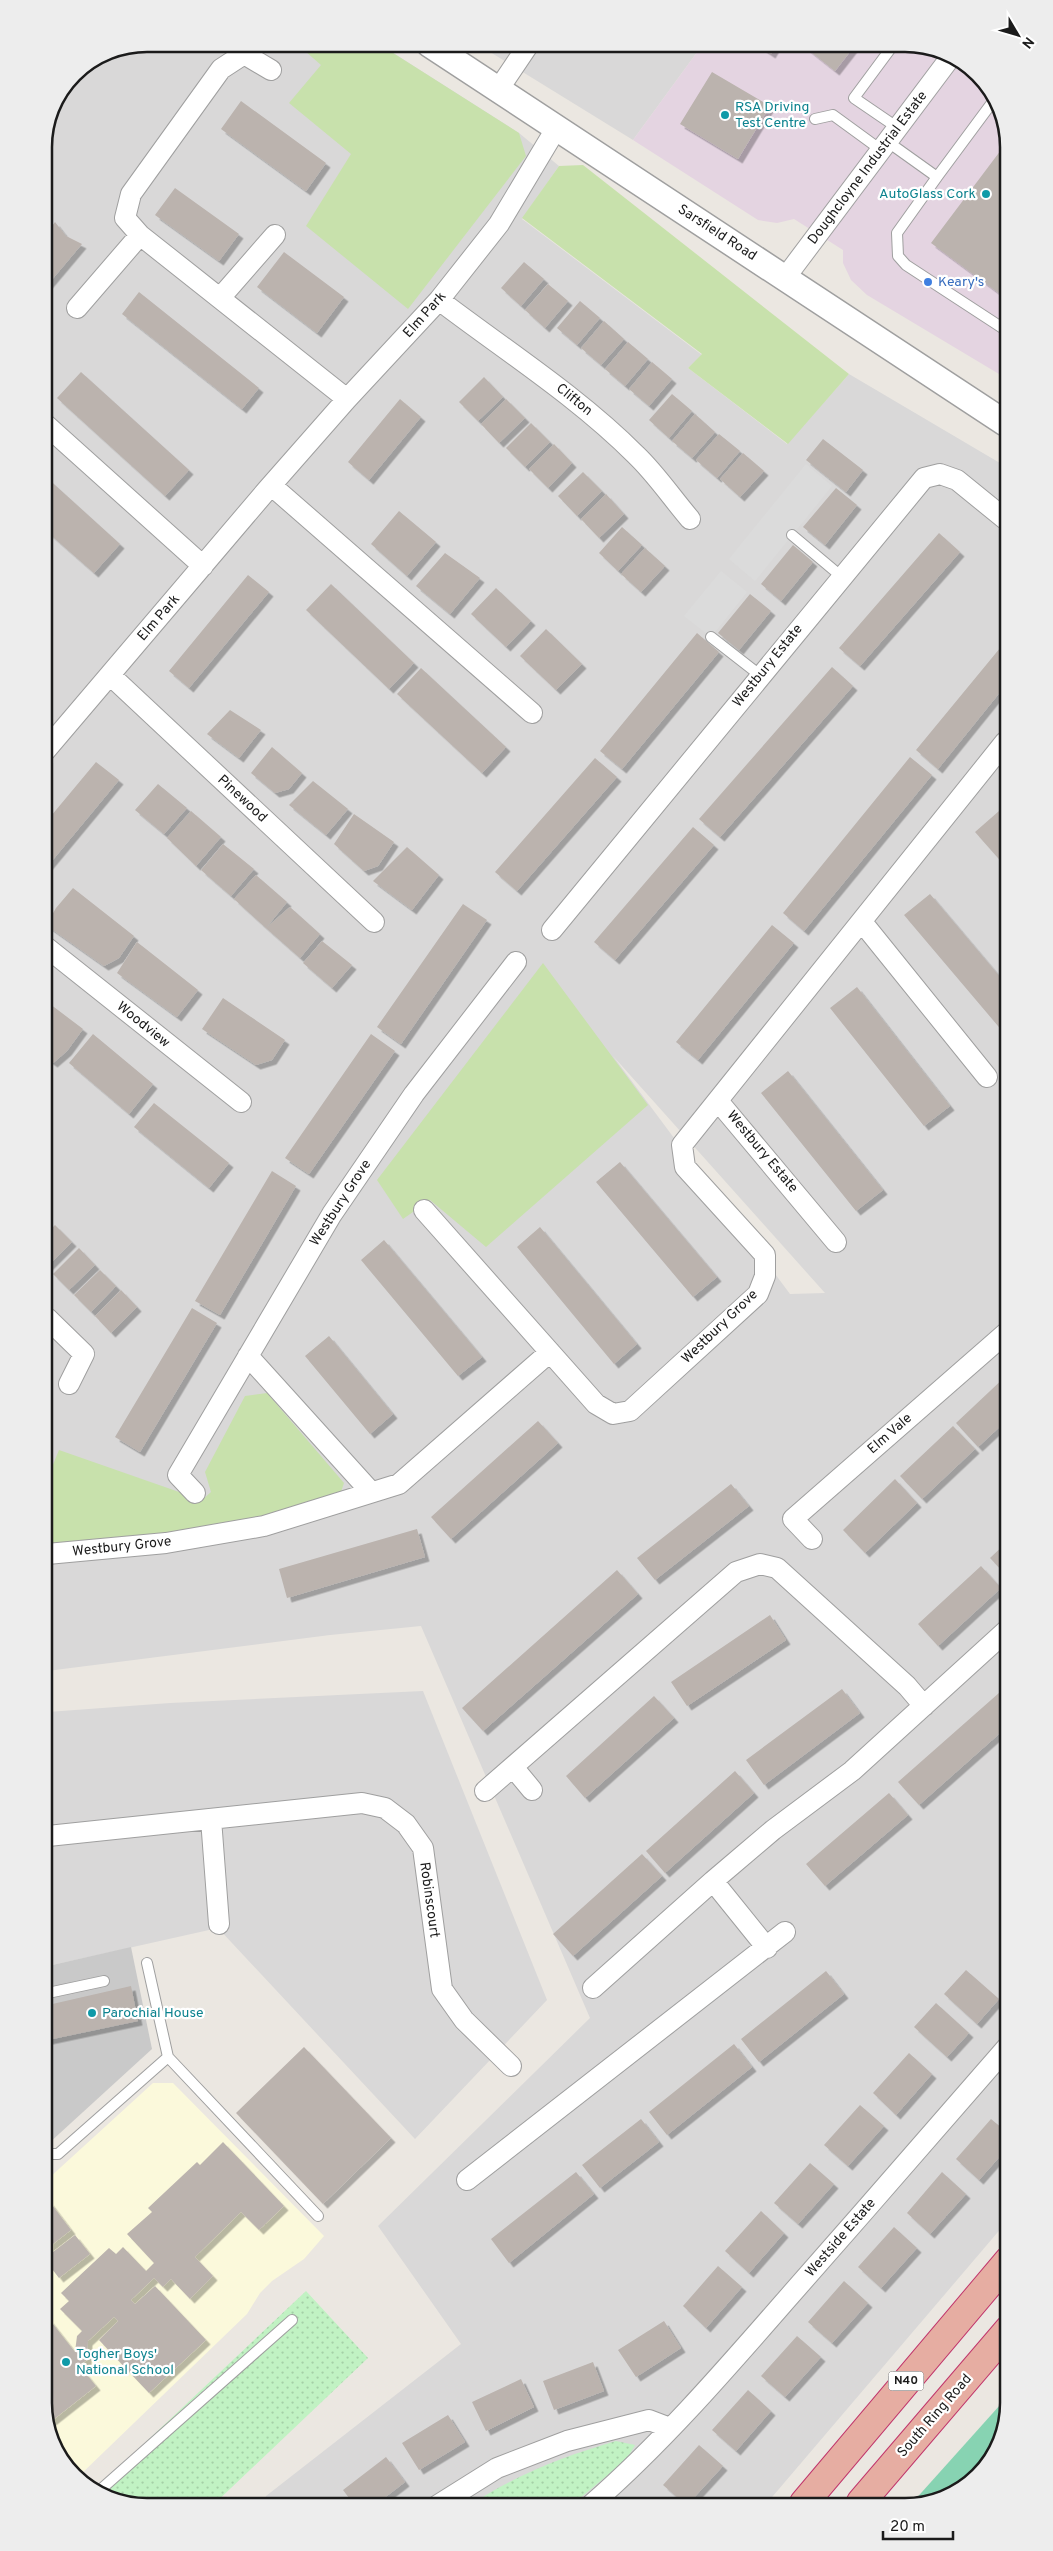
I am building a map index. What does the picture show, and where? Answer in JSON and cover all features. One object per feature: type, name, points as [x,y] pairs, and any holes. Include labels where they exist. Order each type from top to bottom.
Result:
[{"type":"highway","name":"N40","points":[[808,2498],[1000,2271]]},
{"type":"highway","name":"South Ring Road","points":[[864,2498],[1000,2340]]},
{"type":"street","name":"Sarsfield Road","points":[[442,53],[1000,420]]},
{"type":"street","points":[[498,90],[523,53]]},
{"type":"street","points":[[271,70],[244,54],[221,69],[131,194],[125,218],[140,235],[347,399]]},
{"type":"street","name":"Doughcloyne Industrial Estate","points":[[785,278],[947,62]]},
{"type":"street","name":"Elm Park","points":[[53,742],[347,399],[440,300],[499,224],[557,127]]},
{"type":"street","points":[[77,308],[140,235]]},
{"type":"street","points":[[220,298],[275,235]]},
{"type":"street","name":"Clifton","points":[[440,300],[547,378],[589,412],[637,456],[690,519]]},
{"type":"street","points":[[53,431],[203,566]]},
{"type":"street","name":"Westbury Estate","points":[[552,930],[924,478],[940,474],[957,480],[1000,515]]},
{"type":"street","points":[[272,486],[532,713]]},
{"type":"street","name":"Pinewood","points":[[110,675],[374,922]]},
{"type":"street","name":"Westbury Estate","points":[[836,1242],[718,1101],[1000,750]]},
{"type":"street","points":[[862,922],[986,1077]]},
{"type":"street","name":"Woodview","points":[[53,952],[241,1102]]},
{"type":"street","name":"Westbury Grove","points":[[195,1494],[178,1475],[332,1214],[414,1094],[516,962]]},
{"type":"street","name":"Westbury Grove","points":[[424,1210],[596,1404],[613,1414],[630,1411],[758,1294],[765,1276],[766,1255],[685,1167],[682,1146],[718,1101]]},
{"type":"street","points":[[52,1323],[84,1354],[69,1384]]},
{"type":"street","name":"Elm Vale","points":[[812,1539],[793,1519],[1000,1338]]},
{"type":"street","name":"Westbury Grove","points":[[52,1554],[166,1543],[264,1526],[398,1484],[550,1352]]},
{"type":"street","points":[[248,1356],[371,1492]]},
{"type":"street","points":[[485,1791],[736,1572],[760,1564],[777,1568],[907,1686],[924,1706]]},
{"type":"street","points":[[593,1988],[773,1830],[852,1771],[1000,1636]]},
{"type":"street","points":[[513,1767],[532,1790]]},
{"type":"street","name":"Robinscourt","points":[[52,1836],[362,1803],[385,1808],[406,1824],[422,1848],[442,1989],[464,2020],[511,2066]]},
{"type":"street","points":[[211,1819],[218,1924]]},
{"type":"street","points":[[713,1881],[767,1948]]},
{"type":"street","points":[[467,2180],[767,1948],[785,1932]]},
{"type":"street","name":"Westside Estate","points":[[599,2498],[623,2477],[670,2428],[765,2324],[1000,2055]]},
{"type":"street","points":[[449,2498],[497,2468],[567,2441],[649,2420],[670,2428]]},
{"type":"lane","points":[[887,53],[854,98],[889,140],[937,177]]},
{"type":"lane","points":[[991,104],[897,233],[898,256],[906,265],[1000,326]]},
{"type":"lane","points":[[815,119],[833,115],[889,140]]},
{"type":"lane","points":[[792,535],[842,577]]},
{"type":"lane","points":[[711,637],[761,676]]},
{"type":"lane","points":[[147,1964],[168,2057],[318,2216]]},
{"type":"lane","points":[[52,1992],[104,1981]]},
{"type":"lane","points":[[52,2154],[58,2154],[168,2057]]},
{"type":"lane","points":[[103,2488],[292,2320]]},
{"type":"shaded area","points":[[393,53],[519,133],[559,166],[522,219],[702,355],[688,368],[787,444],[849,374],[1000,463],[1000,2230],[771,2498],[265,2498],[461,2344],[378,2226],[590,2018],[421,1626],[330,1635],[52,1670],[53,141],[54,129],[60,111],[68,95],[80,80],[100,65],[129,54]],"holes":[[[613,1056],[825,1293],[790,1294]]]},
{"type":"shaded area","points":[[492,53],[696,53],[633,140]]},
{"type":"shaded area","points":[[696,53],[912,53],[924,54],[953,65],[973,80],[985,95],[991,105],[999,129],[1000,375],[867,295],[851,280],[843,263],[843,250],[794,219],[777,223],[758,220],[633,140]]},
{"type":"shaded area","points":[[806,464],[832,486],[755,581],[729,559]]},
{"type":"shaded area","points":[[721,571],[747,592],[711,637],[684,616]]},
{"type":"shaded area","points":[[423,1691],[547,2000],[415,2139],[218,1928],[52,1965],[52,1712],[170,1703]]},
{"type":"shaded area","points":[[131,1947],[152,2049],[52,2140],[52,1965]]},
{"type":"shaded area","points":[[153,2083],[173,2083],[324,2236],[304,2259],[272,2281],[260,2293],[247,2314],[82,2473],[62,2446],[53,2416],[52,2175]]},
{"type":"green space","points":[[307,53],[393,53],[519,133],[526,156],[408,309],[306,226],[351,154],[289,103],[321,65]]},
{"type":"green space","points":[[583,165],[849,374],[788,444],[688,368],[702,354],[522,218],[559,166]]},
{"type":"green space","points":[[543,963],[648,1105],[486,1247],[430,1200],[403,1219],[377,1180]]},
{"type":"green space","points":[[267,1393],[344,1483],[340,1495],[262,1522],[52,1545],[52,1466],[59,1450],[202,1500],[211,1492],[205,1472],[245,1396]]},
{"type":"green space","points":[[306,2291],[368,2358],[220,2498],[129,2497],[100,2486]]},
{"type":"green space","points":[[1000,2405],[1000,2416],[991,2446],[977,2466],[948,2489],[917,2498]]},
{"type":"green space","points":[[616,2441],[635,2445],[627,2459],[580,2498],[481,2498],[541,2467]]},
{"type":"building","points":[[812,53],[849,53],[835,71]]},
{"type":"building","name":"RSA Driving Test Centre","points":[[712,72],[770,106],[738,159],[680,124]]},
{"type":"building","points":[[241,101],[326,163],[306,191],[221,129]]},
{"type":"building","name":"AutoGlass Cork","points":[[1000,151],[1000,294],[931,243]]},
{"type":"building","points":[[175,188],[239,234],[219,261],[155,215]]},
{"type":"building","points":[[55,222],[66,236],[82,244],[53,278],[53,225]]},
{"type":"building","points":[[284,252],[344,297],[317,333],[257,287]]},
{"type":"building","points":[[524,262],[544,279],[521,306],[501,288]]},
{"type":"building","points":[[548,284],[568,301],[545,328],[525,310]]},
{"type":"building","points":[[139,292],[259,388],[242,409],[122,314]]},
{"type":"building","points":[[580,301],[600,318],[577,345],[557,328]]},
{"type":"building","points":[[604,321],[624,339],[601,365],[581,348]]},
{"type":"building","points":[[628,342],[648,359],[625,386],[605,369]]},
{"type":"building","points":[[652,362],[672,379],[649,406],[629,389]]},
{"type":"building","points":[[81,372],[189,470],[165,496],[57,398]]},
{"type":"building","points":[[484,377],[503,397],[478,421],[459,402]]},
{"type":"building","points":[[672,394],[692,411],[669,438],[649,420]]},
{"type":"building","points":[[400,399],[421,417],[369,480],[348,462]]},
{"type":"building","points":[[506,399],[525,418],[499,443],[481,424]]},
{"type":"building","points":[[695,414],[715,432],[692,458],[672,441]]},
{"type":"building","points":[[531,423],[550,442],[525,467],[506,448]]},
{"type":"building","points":[[719,434],[740,451],[717,478],[696,460]]},
{"type":"building","points":[[823,439],[863,470],[846,492],[806,460]]},
{"type":"building","points":[[554,444],[572,463],[548,488],[529,469]]},
{"type":"building","points":[[743,453],[764,471],[740,497],[720,479]]},
{"type":"building","points":[[583,472],[602,491],[577,516],[558,496]]},
{"type":"building","points":[[53,483],[120,544],[94,573],[53,537]]},
{"type":"building","points":[[836,488],[857,505],[825,545],[803,527]]},
{"type":"building","points":[[606,494],[624,514],[599,538],[581,519]]},
{"type":"building","points":[[399,511],[436,542],[407,576],[371,544]]},
{"type":"building","points":[[622,527],[642,545],[618,571],[599,553]]},
{"type":"building","points":[[939,533],[960,552],[860,666],[839,648]]},
{"type":"building","points":[[793,545],[813,562],[781,601],[761,584]]},
{"type":"building","points":[[645,548],[665,566],[641,592],[621,574]]},
{"type":"building","points":[[445,553],[480,578],[450,614],[416,586]]},
{"type":"building","points":[[248,575],[269,592],[189,688],[169,671]]},
{"type":"building","points":[[331,584],[414,663],[389,689],[306,610]]},
{"type":"building","points":[[496,588],[531,621],[506,647],[471,614]]},
{"type":"building","points":[[750,594],[771,611],[739,650],[718,633]]},
{"type":"building","points":[[546,629],[582,664],[556,690],[520,656]]},
{"type":"building","points":[[697,633],[719,652],[622,769],[600,751]]},
{"type":"building","points":[[1000,648],[1000,692],[938,769],[916,750]]},
{"type":"building","points":[[832,667],[853,686],[720,837],[699,819]]},
{"type":"building","points":[[421,668],[506,747],[482,773],[397,694]]},
{"type":"building","points":[[230,710],[261,730],[239,758],[207,734]]},
{"type":"building","points":[[272,747],[302,773],[289,789],[275,793],[251,773]]},
{"type":"building","points":[[910,757],[932,775],[804,931],[783,913]]},
{"type":"building","points":[[595,758],[617,777],[517,891],[495,872]]},
{"type":"building","points":[[96,762],[119,780],[53,860],[53,814]]},
{"type":"building","points":[[313,781],[348,809],[326,835],[289,805]]},
{"type":"building","points":[[158,784],[187,808],[164,834],[135,810]]},
{"type":"building","points":[[191,811],[221,837],[196,866],[167,838]]},
{"type":"building","points":[[1000,812],[1000,860],[975,832]]},
{"type":"building","points":[[354,814],[394,842],[378,866],[364,871],[334,844]]},
{"type":"building","points":[[693,827],[714,845],[615,960],[594,942]]},
{"type":"building","points":[[223,844],[254,869],[231,896],[201,870]]},
{"type":"building","points":[[407,847],[439,875],[412,910],[373,881]]},
{"type":"building","points":[[256,875],[287,902],[266,928],[234,899]]},
{"type":"building","points":[[73,888],[134,936],[119,958],[104,966],[53,930],[53,914]]},
{"type":"building","points":[[930,894],[1000,977],[1000,1028],[904,915]]},
{"type":"building","points":[[463,904],[487,920],[401,1044],[377,1027]]},
{"type":"building","points":[[290,907],[320,934],[300,958],[266,928]]},
{"type":"building","points":[[772,925],[794,943],[698,1060],[676,1042]]},
{"type":"building","points":[[322,941],[352,965],[332,988],[303,963]]},
{"type":"building","points":[[137,942],[198,990],[177,1017],[117,973]]},
{"type":"building","points":[[857,987],[950,1106],[924,1126],[830,1008]]},
{"type":"building","points":[[223,998],[285,1040],[272,1060],[256,1065],[202,1029]]},
{"type":"building","points":[[53,1006],[83,1029],[67,1051],[53,1063]]},
{"type":"building","points":[[93,1034],[153,1084],[129,1114],[69,1063]]},
{"type":"building","points":[[371,1034],[395,1051],[309,1174],[285,1158]]},
{"type":"building","points":[[788,1071],[883,1190],[856,1211],[761,1093]]},
{"type":"building","points":[[154,1103],[229,1163],[209,1188],[134,1127]]},
{"type":"building","points":[[620,1162],[717,1277],[693,1297],[596,1182]]},
{"type":"building","points":[[272,1171],[296,1186],[220,1315],[195,1301]]},
{"type":"building","points":[[55,1225],[72,1242],[53,1261],[53,1227]]},
{"type":"building","points":[[540,1227],[637,1344],[614,1364],[517,1247]]},
{"type":"building","points":[[384,1240],[482,1357],[458,1376],[361,1260]]},
{"type":"building","points":[[79,1248],[95,1265],[69,1290],[53,1274]]},
{"type":"building","points":[[100,1270],[116,1286],[91,1312],[74,1295]]},
{"type":"building","points":[[121,1290],[137,1307],[111,1333],[95,1316]]},
{"type":"building","points":[[192,1308],[217,1323],[140,1452],[115,1437]]},
{"type":"building","points":[[329,1336],[393,1414],[370,1434],[305,1356]]},
{"type":"building","points":[[1000,1382],[1000,1427],[978,1447],[956,1423]]},
{"type":"building","points":[[538,1421],[558,1443],[451,1539],[431,1517]]},
{"type":"building","points":[[953,1426],[975,1449],[922,1499],[900,1476]]},
{"type":"building","points":[[895,1479],[917,1503],[865,1553],[843,1530]]},
{"type":"building","points":[[731,1484],[749,1506],[655,1580],[637,1558]]},
{"type":"building","points":[[417,1529],[425,1557],[287,1598],[279,1569]]},
{"type":"building","points":[[1000,1549],[1000,1569],[990,1558]]},
{"type":"building","points":[[981,1566],[1000,1587],[938,1646],[918,1624]]},
{"type":"building","points":[[617,1570],[638,1594],[483,1731],[462,1708]]},
{"type":"building","points":[[770,1615],[786,1640],[687,1706],[671,1682]]},
{"type":"building","points":[[842,1689],[860,1713],[764,1785],[746,1760]]},
{"type":"building","points":[[1000,1692],[1000,1733],[919,1805],[898,1782]]},
{"type":"building","points":[[654,1696],[674,1718],[585,1798],[566,1776]]},
{"type":"building","points":[[735,1771],[754,1793],[665,1873],[646,1851]]},
{"type":"building","points":[[889,1793],[908,1815],[825,1886],[806,1864]]},
{"type":"building","points":[[642,1854],[662,1876],[573,1956],[553,1934]]},
{"type":"building","points":[[966,1970],[999,1999],[977,2024],[944,1994]]},
{"type":"building","points":[[826,1971],[844,1994],[759,2062],[741,2039]]},
{"type":"building","name":"Parochial House","points":[[131,1986],[138,2021],[52,2039],[52,2004]]},
{"type":"building","points":[[936,2003],[969,2033],[947,2057],[914,2027]]},
{"type":"building","points":[[734,2044],[752,2067],[667,2135],[649,2112]]},
{"type":"building","points":[[304,2047],[391,2138],[323,2204],[236,2113]]},
{"type":"building","points":[[909,2053],[932,2074],[896,2115],[873,2093]]},
{"type":"building","points":[[860,2105],[884,2126],[848,2166],[824,2145]]},
{"type":"building","points":[[641,2119],[659,2142],[600,2188],[582,2165]]},
{"type":"building","points":[[991,2119],[1000,2126],[1000,2156],[979,2180],[956,2159]]},
{"type":"building","points":[[223,2142],[284,2206],[259,2230],[241,2212],[195,2257],[213,2276],[190,2299],[171,2279],[163,2287],[154,2278],[131,2300],[135,2304],[155,2286],[206,2340],[149,2393],[99,2340],[118,2321],[114,2317],[88,2341],[87,2360],[79,2365],[96,2386],[54,2419],[52,2323],[75,2352],[77,2336],[82,2331],[60,2309],[69,2301],[61,2293],[109,2248],[116,2254],[123,2247],[146,2271],[154,2263],[127,2234],[152,2212],[148,2208],[197,2162],[200,2165]]},
{"type":"building","points":[[810,2163],[834,2184],[798,2224],[774,2203]]},
{"type":"building","points":[[576,2172],[594,2194],[509,2263],[491,2239]]},
{"type":"building","points":[[942,2172],[966,2194],[930,2234],[907,2213]]},
{"type":"building","points":[[52,2205],[71,2230],[52,2245]]},
{"type":"building","points":[[761,2211],[784,2233],[749,2273],[725,2251]]},
{"type":"building","points":[[894,2227],[917,2248],[881,2288],[858,2267]]},
{"type":"building","points":[[75,2235],[90,2254],[59,2278],[52,2269],[52,2253]]},
{"type":"building","points":[[718,2266],[742,2287],[706,2328],[683,2306]]},
{"type":"building","points":[[844,2281],[868,2303],[832,2343],[808,2322]]},
{"type":"building","points":[[664,2321],[681,2348],[636,2377],[618,2350]]},
{"type":"building","points":[[797,2336],[821,2357],[785,2397],[761,2376]]},
{"type":"building","points":[[593,2362],[604,2391],[554,2410],[543,2381]]},
{"type":"building","points":[[521,2379],[534,2407],[486,2431],[472,2402]]},
{"type":"building","points":[[748,2390],[771,2411],[736,2451],[712,2430]]},
{"type":"building","points":[[448,2415],[465,2442],[419,2470],[402,2443]]},
{"type":"building","points":[[699,2445],[723,2466],[694,2498],[678,2498],[663,2485]]},
{"type":"building","points":[[386,2457],[405,2482],[384,2498],[349,2498],[343,2490]]},
{"type":"place","name":"RSA Driving Test Centre","points":[[725,115]]},
{"type":"place","name":"AutoGlass Cork","points":[[986,194]]},
{"type":"place","name":"Keary's","points":[[928,282]]},
{"type":"place","name":"Parochial House","points":[[92,2013]]},
{"type":"place","name":"Togher Boys' National School","points":[[66,2362]]}]
